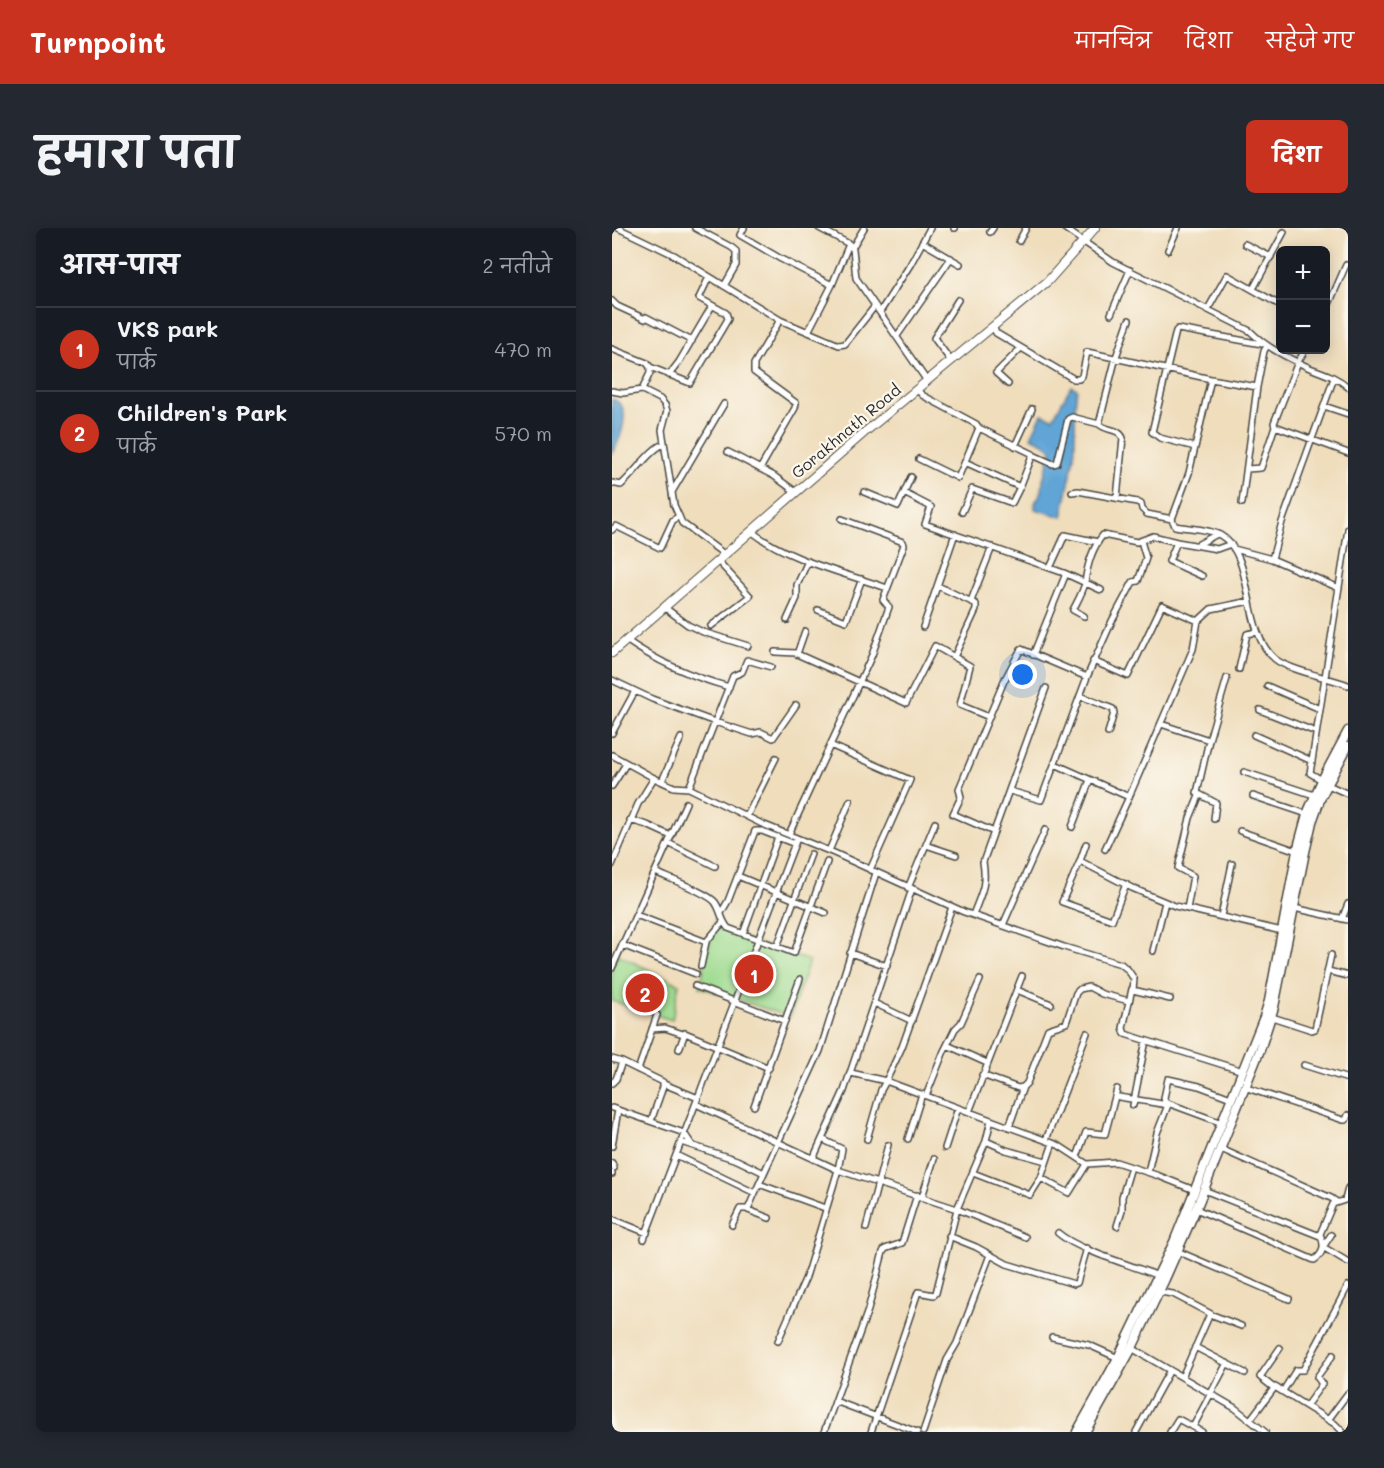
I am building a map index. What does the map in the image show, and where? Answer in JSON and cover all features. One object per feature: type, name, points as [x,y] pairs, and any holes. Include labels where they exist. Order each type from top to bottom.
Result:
[{"type":"main road","name":"Gorakhnath Road","points":[[612,651],[917,389],[1048,282],[1095,228]]},
{"type":"main road","points":[[1077,1432],[1118,1358],[1128,1346],[1158,1276],[1221,1149],[1241,1086],[1272,1017],[1312,822],[1325,782],[1348,730]]},
{"type":"main road","points":[[1247,1072],[1269,1001],[1297,851],[1307,814],[1314,795],[1348,746]]},
{"type":"main road","points":[[1085,1432],[1128,1346],[1159,1292],[1196,1209],[1199,1190],[1231,1098],[1241,1086]]},
{"type":"street","points":[[618,228],[674,255],[780,320],[843,345],[875,306]]},
{"type":"street","points":[[695,228],[736,251],[736,265],[724,286]]},
{"type":"street","points":[[731,247],[744,228]]},
{"type":"street","points":[[819,228],[850,246],[856,278],[927,381]]},
{"type":"street","points":[[808,332],[850,246],[864,228]]},
{"type":"street","points":[[880,312],[930,228]]},
{"type":"street","points":[[1019,240],[1026,228]]},
{"type":"street","points":[[1064,228],[1113,261],[1250,331],[1265,345],[1348,387]]},
{"type":"street","points":[[1168,250],[1178,228]]},
{"type":"street","points":[[1253,290],[1284,232]]},
{"type":"street","points":[[741,235],[832,285]]},
{"type":"street","points":[[922,242],[960,264]]},
{"type":"street","points":[[1245,244],[1270,257]]},
{"type":"street","points":[[897,336],[951,258]]},
{"type":"street","points":[[1330,302],[1346,265]]},
{"type":"street","points":[[1111,314],[1130,270]]},
{"type":"street","points":[[1208,309],[1227,275],[1276,302]]},
{"type":"street","points":[[612,349],[690,383],[728,319],[726,313],[699,297],[710,277]]},
{"type":"street","points":[[951,361],[934,338],[958,300]]},
{"type":"street","points":[[612,301],[617,306],[692,341]]},
{"type":"street","points":[[669,375],[712,306]]},
{"type":"street","points":[[760,469],[796,403],[754,372],[754,364],[780,320]]},
{"type":"street","points":[[1099,424],[1116,357],[1129,320]]},
{"type":"street","points":[[993,326],[996,333],[1074,379],[1082,376],[1087,352],[1257,387]]},
{"type":"street","points":[[1195,447],[1160,438],[1152,432],[1165,369],[1176,331],[1178,329],[1265,345]]},
{"type":"street","points":[[1242,502],[1257,387],[1265,345]]},
{"type":"street","points":[[1008,384],[996,373],[1021,348]]},
{"type":"street","points":[[1247,469],[1261,468],[1274,423],[1303,354]]},
{"type":"street","points":[[642,390],[650,373],[650,367]]},
{"type":"street","points":[[1272,559],[1282,522],[1334,378]]},
{"type":"street","points":[[1211,379],[1189,473],[1172,519],[1175,526],[1217,534],[1233,547],[1272,559],[1339,588]]},
{"type":"street","points":[[917,389],[922,395],[976,424],[979,428],[1053,465],[1058,464],[1061,457],[1068,419],[1072,417],[1119,432],[1123,438],[1117,498]]},
{"type":"street","points":[[612,391],[624,393],[642,390],[660,399],[665,405],[662,430],[674,505],[682,523],[724,554]]},
{"type":"street","points":[[672,492],[724,404]]},
{"type":"street","points":[[1324,406],[1348,414]]},
{"type":"street","points":[[1016,446],[1032,409]]},
{"type":"street","points":[[1275,426],[1348,453]]},
{"type":"street","points":[[919,459],[958,478],[979,428]]},
{"type":"street","points":[[612,483],[621,485],[633,475],[655,447],[664,444]]},
{"type":"street","points":[[728,452],[774,476],[796,492]]},
{"type":"street","points":[[962,512],[972,489],[1012,503],[1033,455]]},
{"type":"street","points":[[965,462],[1020,487]]},
{"type":"street","points":[[864,492],[897,506],[911,477]]},
{"type":"street","points":[[1072,492],[1078,491],[1141,504],[1147,514],[1172,519]]},
{"type":"street","points":[[904,493],[931,507],[926,524],[1064,573],[1101,590]]},
{"type":"street","points":[[612,530],[616,526],[660,549],[673,520],[679,516]]},
{"type":"street","points":[[789,834],[872,655],[889,607],[883,601],[904,543],[842,519]]},
{"type":"street","points":[[1348,529],[1310,773],[1348,794]]},
{"type":"street","points":[[751,531],[761,539],[808,561],[887,588]]},
{"type":"street","points":[[923,627],[955,534]]},
{"type":"street","points":[[1197,546],[1217,534]]},
{"type":"street","points":[[1050,568],[1065,535],[1098,542]]},
{"type":"street","points":[[1084,616],[1073,610],[1102,536],[1137,542],[1151,535],[1217,549],[1233,547]]},
{"type":"street","points":[[1010,791],[1041,800],[1093,661],[1132,582],[1138,581],[1146,558],[1141,541]]},
{"type":"street","points":[[1177,542],[1169,560],[1202,576]]},
{"type":"street","points":[[972,601],[992,547]]},
{"type":"street","points":[[1233,547],[1239,559],[1257,632],[1266,651],[1277,661],[1348,685]]},
{"type":"street","points":[[711,626],[750,596],[717,560]]},
{"type":"street","points":[[787,620],[796,598],[797,585],[808,561]]},
{"type":"street","points":[[1033,655],[1065,576],[1064,573]]},
{"type":"street","points":[[818,610],[846,621],[862,579]]},
{"type":"street","points":[[938,586],[976,604],[976,610],[954,657]]},
{"type":"street","points":[[1105,849],[1193,649],[1198,621],[1211,609],[1250,601]]},
{"type":"street","points":[[1093,661],[1128,676],[1162,605],[1198,621]]},
{"type":"street","points":[[664,607],[688,625],[703,632],[748,646]]},
{"type":"street","points":[[796,653],[805,631]]},
{"type":"street","points":[[1239,669],[1247,634],[1257,632]]},
{"type":"street","points":[[626,640],[640,650],[706,681],[729,687]]},
{"type":"street","points":[[775,652],[796,653],[906,702],[934,646],[971,667],[960,705],[989,717]]},
{"type":"street","points":[[994,832],[953,814],[960,797],[959,789],[1019,651],[1021,649],[1087,677]]},
{"type":"street","points":[[689,788],[734,674],[742,672],[746,660],[771,667]]},
{"type":"street","points":[[1187,909],[1193,876],[1178,869],[1190,818],[1199,796],[1197,793],[1209,740],[1227,678]]},
{"type":"street","points":[[612,680],[715,722],[752,734],[760,732],[774,738],[796,705]]},
{"type":"street","points":[[1267,686],[1320,709]]},
{"type":"street","points":[[973,915],[985,882],[983,862],[1046,688]]},
{"type":"street","points":[[612,733],[635,691]]},
{"type":"street","points":[[1080,696],[1113,709],[1114,713],[1108,732]]},
{"type":"street","points":[[1260,710],[1316,732]]},
{"type":"street","points":[[1161,724],[1209,740]]},
{"type":"street","points":[[1254,735],[1311,761]]},
{"type":"street","points":[[662,781],[681,738]]},
{"type":"street","points":[[830,745],[910,780],[870,870]]},
{"type":"street","points":[[612,755],[674,787],[689,788],[789,834],[796,841]]},
{"type":"street","points":[[747,816],[776,758]]},
{"type":"street","points":[[612,786],[626,764]]},
{"type":"street","points":[[1054,764],[1129,797]]},
{"type":"street","points":[[1244,772],[1314,795]]},
{"type":"street","points":[[612,865],[630,820],[654,778]]},
{"type":"street","points":[[1072,827],[1090,780]]},
{"type":"street","points":[[1199,796],[1216,803],[1214,819]]},
{"type":"street","points":[[1253,796],[1307,814]]},
{"type":"street","points":[[829,850],[850,801]]},
{"type":"street","points":[[612,968],[686,803]]},
{"type":"street","points":[[630,820],[671,836]]},
{"type":"street","points":[[813,1159],[844,1090],[887,966],[910,888],[935,823]]},
{"type":"street","points":[[721,913],[728,901],[755,831],[759,830],[829,850],[952,907],[1120,964],[1134,979],[1123,1029],[1125,1034],[1247,1072]]},
{"type":"street","points":[[1003,926],[1045,830]]},
{"type":"street","points":[[1240,831],[1297,851]]},
{"type":"street","points":[[743,934],[778,837]]},
{"type":"street","points":[[612,1219],[645,1236],[796,841]]},
{"type":"street","points":[[668,843],[715,866]]},
{"type":"street","points":[[1086,844],[1062,902],[1112,920],[1126,884]]},
{"type":"street","points":[[926,845],[956,855]]},
{"type":"street","points":[[777,947],[811,855]]},
{"type":"street","points":[[1080,861],[1165,902],[1282,931]]},
{"type":"street","points":[[655,872],[713,899],[728,928],[794,953],[827,862]]},
{"type":"street","points":[[1221,916],[1232,864]]},
{"type":"street","points":[[748,1210],[820,1051],[876,873]]},
{"type":"street","points":[[738,876],[826,913]]},
{"type":"street","points":[[1153,951],[1165,902]]},
{"type":"street","points":[[1294,908],[1345,920],[1348,904]]},
{"type":"street","points":[[867,1139],[881,1090],[912,1021],[952,907]]},
{"type":"street","points":[[636,915],[706,942]]},
{"type":"street","points":[[700,966],[706,942],[723,922]]},
{"type":"street","points":[[622,945],[696,974]]},
{"type":"street","points":[[850,953],[887,966]]},
{"type":"street","points":[[1272,1017],[1315,1029],[1331,955]]},
{"type":"street","points":[[1328,971],[1348,976]]},
{"type":"street","points":[[969,1112],[1022,976]]},
{"type":"street","points":[[754,1106],[800,979]]},
{"type":"street","points":[[908,1139],[924,1095],[980,980]]},
{"type":"street","points":[[695,986],[785,1021]]},
{"type":"street","points":[[982,1075],[1018,1088],[1028,1083],[1048,1029],[1066,1023],[1076,993],[1080,989],[1089,987],[1102,994],[1129,1000]]},
{"type":"street","points":[[1132,989],[1170,999]]},
{"type":"street","points":[[1017,990],[1051,1004]]},
{"type":"street","points":[[874,1003],[912,1021]]},
{"type":"street","points":[[638,1070],[657,1015]]},
{"type":"street","points":[[652,1029],[665,1028],[685,1033],[769,1068]]},
{"type":"street","points":[[679,1049],[683,1034]]},
{"type":"street","points":[[1046,1140],[1087,1034]]},
{"type":"street","points":[[1134,1102],[1146,1041]]},
{"type":"street","points":[[947,1045],[987,1064]]},
{"type":"street","points":[[612,1059],[638,1070],[777,1143],[838,1170],[957,1209],[1025,1237]]},
{"type":"street","points":[[612,1083],[616,1079],[622,1062]]},
{"type":"street","points":[[1304,1065],[1348,1079]]},
{"type":"street","points":[[850,1073],[886,1081],[1046,1140],[1087,1164],[1116,1162],[1199,1190],[1320,1236],[1324,1241],[1323,1246]]},
{"type":"street","points":[[1168,1105],[1164,1098],[1169,1078],[1231,1098]]},
{"type":"street","points":[[651,1121],[664,1084]]},
{"type":"street","points":[[1241,1086],[1347,1118]]},
{"type":"street","points":[[1009,1127],[1023,1087]]},
{"type":"street","points":[[1077,1157],[1086,1132],[1105,1134],[1117,1089]]},
{"type":"street","points":[[1119,1097],[1134,1102],[1168,1105],[1201,1114],[1222,1123]]},
{"type":"street","points":[[1148,1172],[1157,1133],[1168,1105]]},
{"type":"street","points":[[945,1148],[958,1108]]},
{"type":"street","points":[[612,1146],[615,1109],[684,1133],[692,1145]]},
{"type":"street","points":[[871,1432],[918,1292],[934,1295],[936,1293],[957,1209],[986,1141],[991,1120]]},
{"type":"street","points":[[778,1341],[806,1277],[843,1149],[822,1139]]},
{"type":"street","points":[[986,1141],[1006,1150],[1046,1161]]},
{"type":"street","points":[[681,1142],[737,1160],[764,1173]]},
{"type":"street","points":[[972,1173],[1030,1195],[1041,1178],[1053,1143]]},
{"type":"street","points":[[866,1228],[888,1145]]},
{"type":"street","points":[[1221,1149],[1336,1202],[1342,1203],[1347,1199],[1348,1188]]},
{"type":"street","points":[[676,1155],[755,1193]]},
{"type":"street","points":[[824,1432],[868,1310],[883,1252],[885,1249],[902,1243],[934,1159]]},
{"type":"street","points":[[1041,1178],[1069,1193],[1087,1164]]},
{"type":"street","points":[[1117,1226],[1122,1210],[1122,1197],[1131,1167]]},
{"type":"street","points":[[759,1184],[825,1208]]},
{"type":"street","points":[[1320,1236],[1320,1230],[1336,1202]]},
{"type":"street","points":[[732,1225],[740,1209],[769,1218]]},
{"type":"street","points":[[1196,1209],[1314,1260],[1318,1258],[1331,1235]]},
{"type":"street","points":[[1058,1233],[1087,1248],[1158,1276]]},
{"type":"street","points":[[949,1236],[1007,1264],[1074,1284],[1077,1283],[1087,1248]]},
{"type":"street","points":[[1323,1246],[1348,1262]]},
{"type":"street","points":[[1177,1251],[1289,1299]]},
{"type":"street","points":[[923,1432],[947,1359],[957,1343],[990,1255]]},
{"type":"street","points":[[1283,1391],[1295,1371],[1303,1370],[1348,1286]]},
{"type":"street","points":[[1159,1292],[1173,1294],[1211,1314],[1241,1326]]},
{"type":"street","points":[[1182,1377],[1211,1314]]},
{"type":"street","points":[[1052,1337],[1089,1345],[1118,1358]]},
{"type":"street","points":[[1128,1346],[1234,1408],[1265,1432]]},
{"type":"street","points":[[1195,1347],[1245,1373]]},
{"type":"street","points":[[1280,1348],[1260,1377],[1343,1432]]},
{"type":"street","points":[[1306,1406],[1322,1383],[1317,1377],[1333,1356]]},
{"type":"street","points":[[1193,1427],[1227,1363]]},
{"type":"street","points":[[1136,1432],[1170,1370]]},
{"type":"street","points":[[1250,1420],[1274,1388]]},
{"type":"street","points":[[1328,1420],[1348,1393]]},
{"type":"street","points":[[835,1401],[916,1432]]},
{"type":"street","points":[[1170,1432],[1178,1419],[1202,1432]]},
{"type":"green space","points":[[717,909],[721,925],[727,932],[809,961],[790,1017],[700,987]]},
{"type":"green space","points":[[618,955],[679,984],[672,1020],[612,1001],[612,967]]},
{"type":"water","points":[[1071,386],[1077,389],[1075,447],[1062,517],[1035,509],[1052,450],[1031,437],[1042,414],[1053,418]]},
{"type":"water","points":[[612,399],[617,401],[623,409],[624,420],[622,432],[612,453]]},
{"type":"place","name":"VKS park","points":[[754,974]]},
{"type":"place","name":"Children's Park","points":[[645,993]]}]
